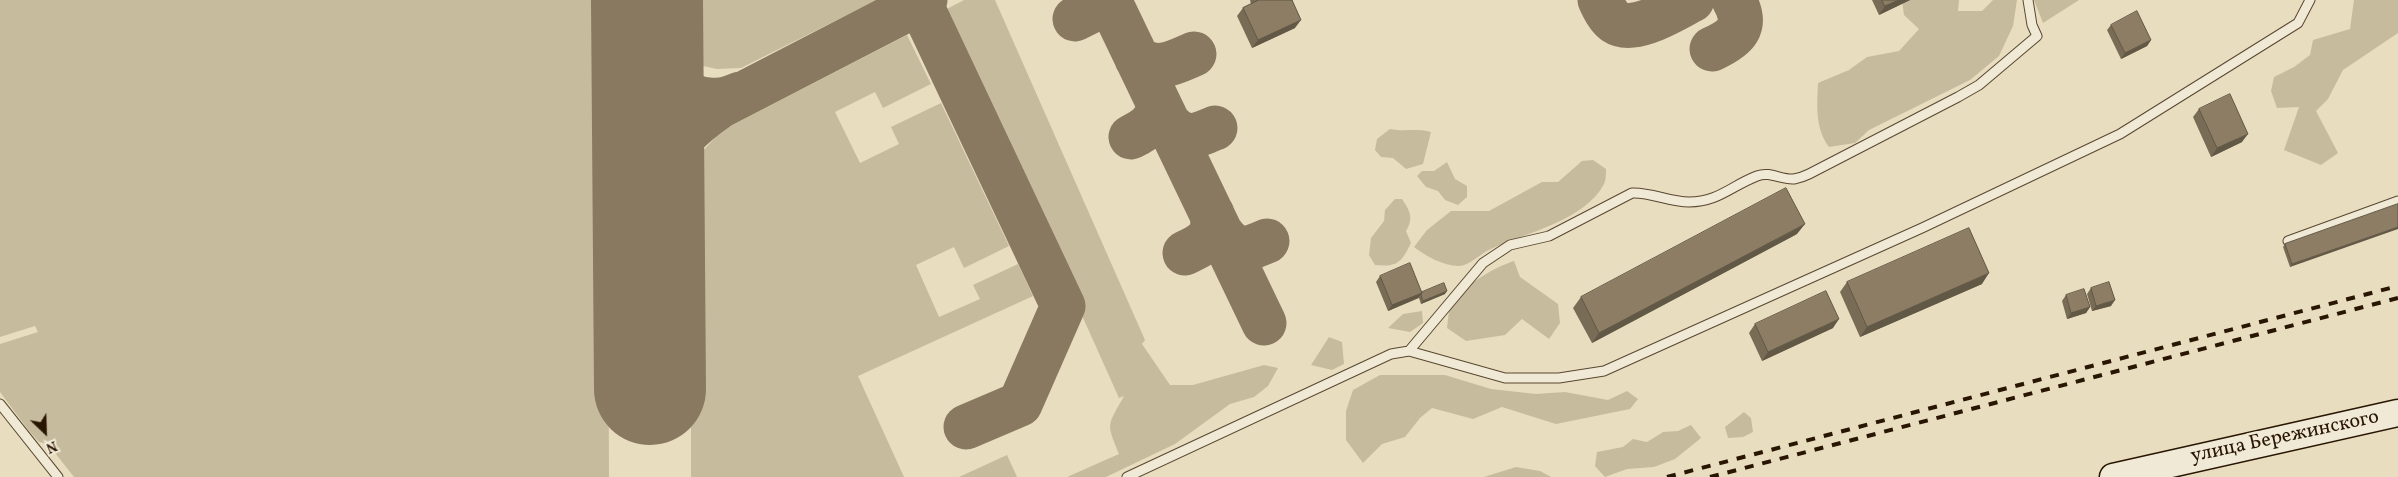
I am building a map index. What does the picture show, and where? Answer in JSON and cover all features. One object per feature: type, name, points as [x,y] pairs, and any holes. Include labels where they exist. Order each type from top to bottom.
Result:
[{"type":"main road","name":"улица Бережинского","points":[[2113,477],[2149,473],[2398,413]]},
{"type":"lane","points":[[1408,351],[1483,263],[1510,245],[1549,236],[1632,194],[1641,193],[1671,202],[1705,201],[1712,200],[1757,176],[1771,174],[1794,179],[1809,174],[1958,97],[1979,84],[2037,36],[2032,25],[2028,0]]},
{"type":"lane","points":[[1127,477],[1391,354],[1408,351],[1505,378],[1559,378],[1604,371],[1922,228],[2120,134],[2298,23],[2310,0]]},
{"type":"lane","points":[[2288,242],[2398,201]]},
{"type":"lane","points":[[0,404],[58,477]]},
{"type":"shaded area","points":[[0,0],[607,0],[609,477],[74,477],[48,444],[39,442],[29,431],[0,392],[0,344],[38,332],[35,326],[0,337]]},
{"type":"shaded area","points":[[690,0],[877,0],[741,68],[717,69],[703,66],[692,52],[690,46]]},
{"type":"shaded area","points":[[964,0],[995,0],[1145,340],[1142,344],[1170,385],[1193,385],[1264,365],[1278,368],[1268,386],[1254,397],[1230,404],[1175,444],[1106,477],[1067,477],[1119,454],[1110,425],[1124,396],[1119,398],[945,10]]},
{"type":"shaded area","points":[[1902,0],[1959,0],[1958,11],[1982,11],[1993,0],[2017,0],[2013,26],[1999,56],[1970,80],[1869,130],[1855,143],[1829,147],[1824,140],[1819,124],[1817,108],[1818,83],[1849,70],[1867,57],[1899,51],[1919,29],[1904,15]]},
{"type":"shaded area","points":[[2034,0],[2079,0],[2043,23]]},
{"type":"shaded area","points":[[2354,0],[2398,0],[2398,33],[2343,70],[2328,99],[2316,111],[2338,153],[2321,165],[2284,150],[2299,107],[2277,108],[2271,91],[2274,77],[2294,67],[2310,55],[2313,40],[2350,29]]},
{"type":"shaded area","points":[[907,35],[931,84],[883,108],[875,92],[835,112],[860,163],[899,144],[891,127],[941,103],[1009,246],[964,268],[954,247],[916,265],[939,317],[980,299],[973,285],[1018,264],[1033,296],[858,376],[904,477],[691,477],[691,175],[702,152],[721,131]]},
{"type":"shaded area","points":[[1390,129],[1431,132],[1423,164],[1406,169],[1393,158],[1381,157],[1375,150],[1377,139]]},
{"type":"shaded area","points":[[1593,160],[1606,169],[1604,184],[1595,197],[1583,208],[1552,225],[1489,250],[1471,262],[1459,266],[1453,266],[1429,257],[1414,247],[1427,230],[1451,211],[1489,211],[1542,182],[1558,182],[1582,161]]},
{"type":"shaded area","points":[[1447,162],[1455,179],[1467,186],[1467,197],[1458,205],[1445,200],[1438,191],[1426,187],[1417,176],[1422,171],[1434,171]]},
{"type":"shaded area","points":[[1395,199],[1402,199],[1409,211],[1410,222],[1406,231],[1411,243],[1398,262],[1389,265],[1375,265],[1369,255],[1371,238],[1384,221],[1385,210]]},
{"type":"shaded area","points":[[1514,261],[1520,277],[1558,304],[1560,323],[1549,339],[1522,319],[1505,335],[1466,341],[1447,328],[1450,309],[1460,293],[1487,273]]},
{"type":"shaded area","points":[[1422,311],[1423,323],[1410,332],[1388,328],[1403,314]]},
{"type":"shaded area","points":[[1329,337],[1342,342],[1344,364],[1332,370],[1311,365]]},
{"type":"shaded area","points":[[1380,375],[1445,375],[1491,389],[1536,394],[1565,392],[1608,400],[1627,391],[1638,399],[1630,409],[1556,424],[1502,407],[1473,419],[1432,408],[1420,418],[1405,437],[1382,444],[1363,463],[1346,440],[1346,411],[1353,390]]},
{"type":"shaded area","points":[[1744,412],[1751,418],[1753,432],[1743,437],[1728,438],[1725,427]]},
{"type":"shaded area","points":[[1691,425],[1701,438],[1675,459],[1654,467],[1627,469],[1605,477],[1595,466],[1597,452],[1623,447],[1633,439],[1647,442],[1663,432],[1678,431]]},
{"type":"shaded area","points":[[1007,455],[1017,477],[959,477]]},
{"type":"shaded area","points":[[1516,467],[1540,471],[1551,477],[1484,477]]},
{"type":"building","points":[[1259,0],[1292,0],[1301,20],[1258,40],[1243,8]]},
{"type":"building","points":[[1882,0],[1899,0],[1885,6]]},
{"type":"building","points":[[2137,11],[2151,40],[2125,53],[2111,25]]},
{"type":"building","points":[[2230,94],[2248,134],[2217,148],[2199,109]]},
{"type":"building","points":[[1786,188],[1805,224],[1599,333],[1581,297]]},
{"type":"building","points":[[2398,204],[2398,227],[2292,264],[2285,244]]},
{"type":"building","points":[[1969,228],[1989,273],[1867,327],[1847,282]]},
{"type":"building","points":[[1410,263],[1422,293],[1392,305],[1380,276]]},
{"type":"building","points":[[2109,282],[2115,300],[2096,306],[2091,288]]},
{"type":"building","points":[[1444,283],[1447,291],[1423,301],[1422,292]]},
{"type":"building","points":[[2084,289],[2090,307],[2071,313],[2066,295]]},
{"type":"building","points":[[1826,291],[1839,319],[1768,352],[1755,324]]},
{"type":"taxiway","points":[[648,180],[681,139],[720,106],[925,0]]},
{"type":"taxiway","points":[[1075,19],[1089,12],[1100,0]]},
{"type":"taxiway","points":[[1109,0],[1264,323]]},
{"type":"taxiway","points":[[1600,0],[1608,15],[1615,22],[1623,25],[1643,23],[1692,0]]},
{"type":"taxiway","points":[[1712,49],[1728,40],[1738,30],[1740,18],[1734,0]]},
{"type":"taxiway","points":[[920,3],[1063,306],[1020,404],[966,427]]},
{"type":"taxiway","points":[[647,39],[665,73],[682,90],[705,100],[721,100],[741,94]]},
{"type":"taxiway","points":[[1137,59],[1159,66],[1194,54]]},
{"type":"taxiway","points":[[1131,137],[1151,124],[1158,109],[1158,102]]},
{"type":"taxiway","points":[[1169,124],[1180,133],[1186,135],[1196,135],[1215,128]]},
{"type":"taxiway","points":[[1185,253],[1203,243],[1210,235],[1213,222],[1212,214]]},
{"type":"taxiway","points":[[1221,233],[1232,244],[1242,248],[1267,241]]},
{"type":"runway","points":[[647,0],[650,389]]},
{"type":"railway","points":[[1667,477],[2398,286]]},
{"type":"railway","points":[[1710,477],[2398,298]]}]
